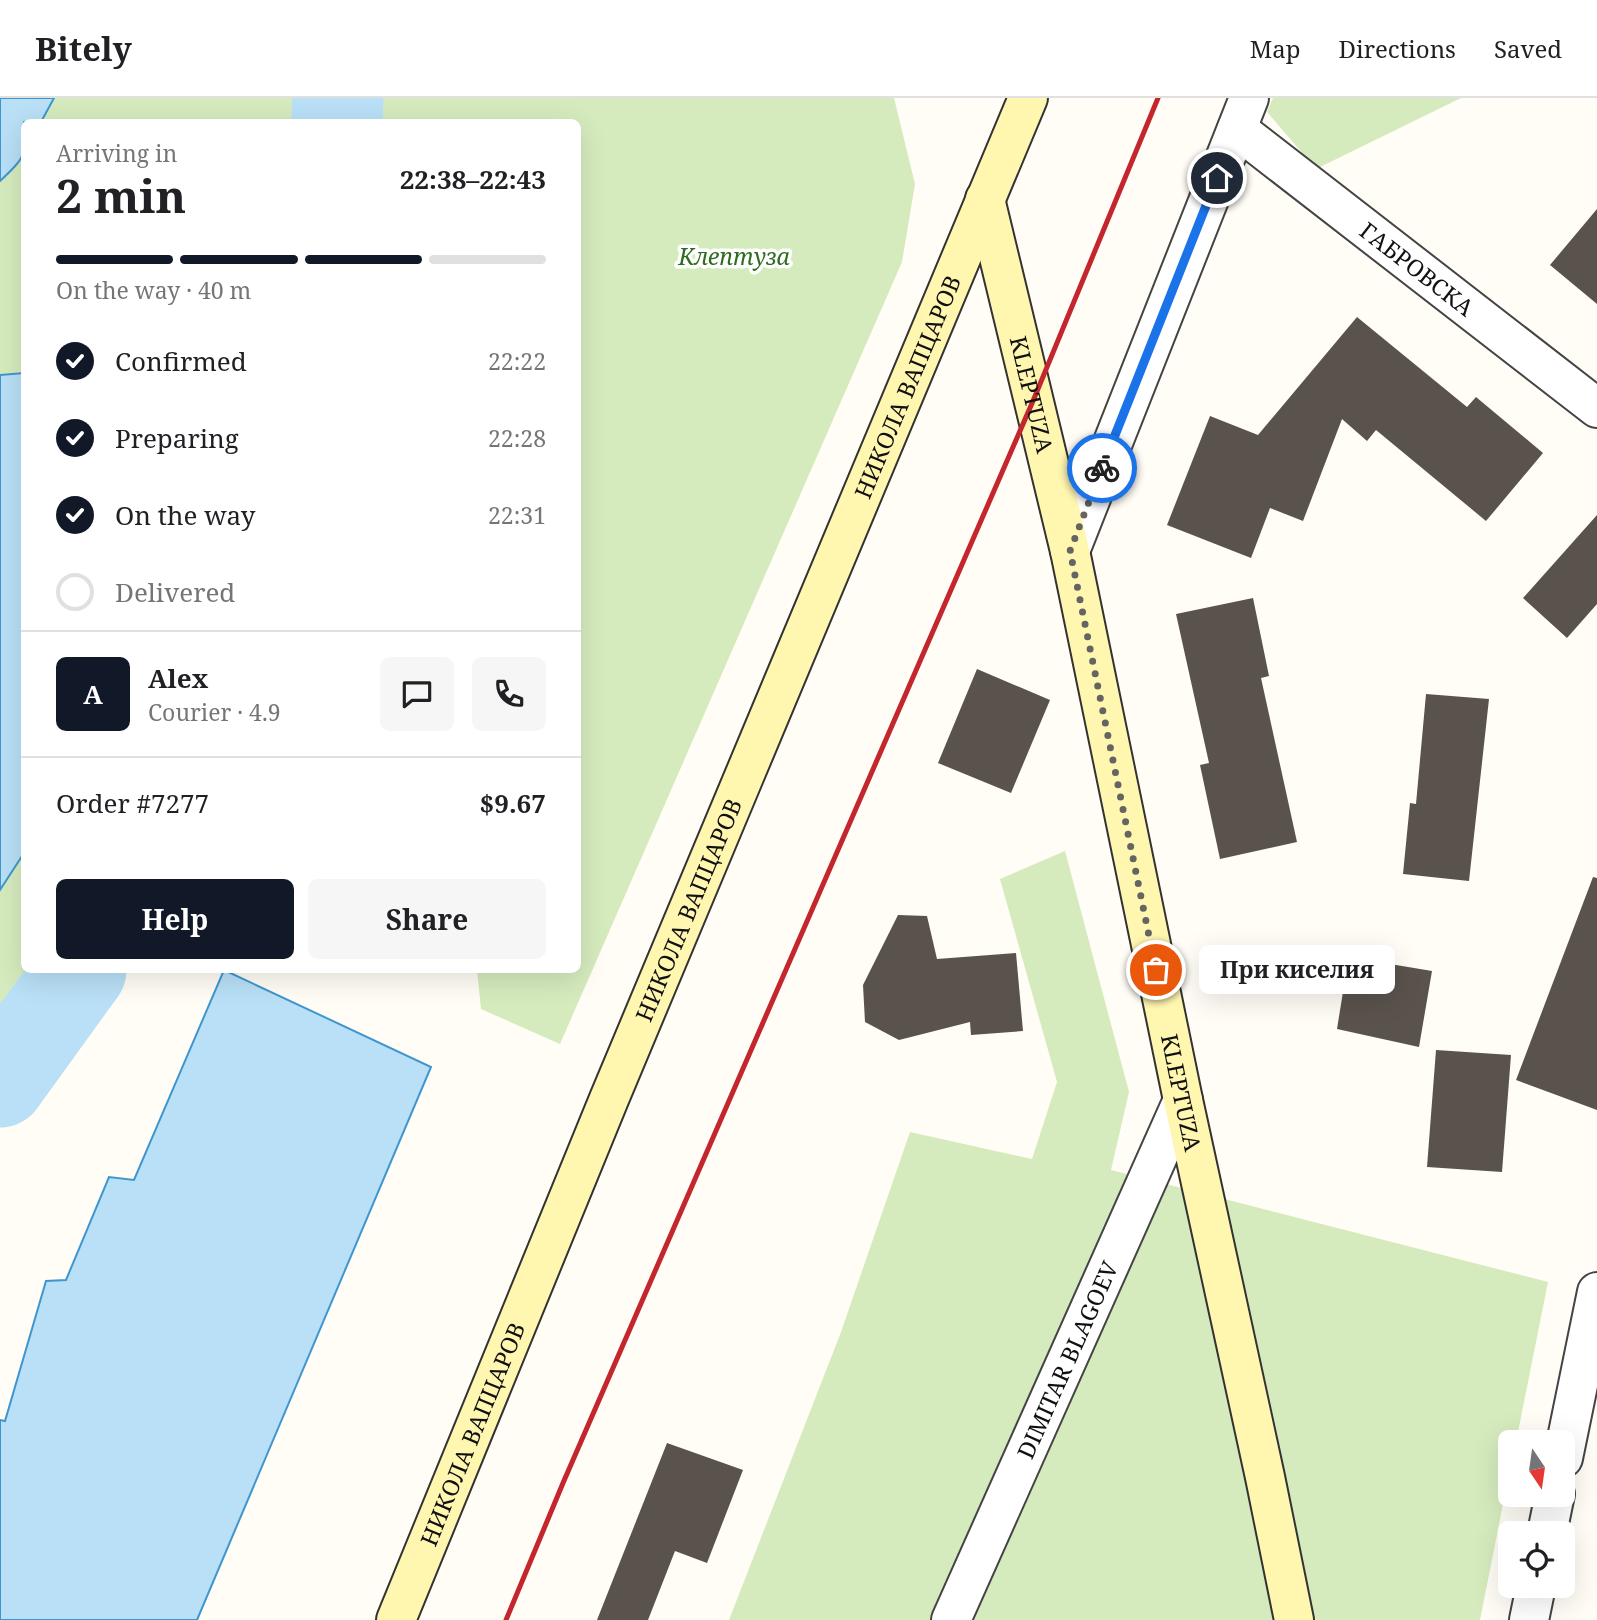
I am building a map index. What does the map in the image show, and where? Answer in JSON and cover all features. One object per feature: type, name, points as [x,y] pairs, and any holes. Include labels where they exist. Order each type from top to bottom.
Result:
[{"type":"street","name":"НИКОЛА ВАПЦАРОВ","points":[[396,1620],[609,1099],[1028,98]]},
{"type":"street","name":"ГАБРОВСКА","points":[[1243,113],[1597,408]]},
{"type":"street","points":[[1070,551],[1243,113]]},
{"type":"street","name":"KLEPTUZA","points":[[985,199],[1070,551],[1294,1620]]},
{"type":"street","name":"DIMITAR BLAGOEV","points":[[951,1620],[1183,1100]]},
{"type":"street","points":[[1569,1430],[1597,1292]]},
{"type":"street","points":[[1529,1620],[1534,1598]]},
{"type":"green space","name":"Клептуза","points":[[0,98],[894,98],[915,184],[902,262],[560,1044],[481,1009],[477,973],[581,973],[581,119],[21,119],[21,973],[31,973],[0,1021]]},
{"type":"green space","points":[[1273,98],[1461,98],[1316,169],[1267,112]]},
{"type":"green space","points":[[1065,851],[1129,1092],[1111,1170],[1548,1282],[1518,1430],[1498,1430],[1498,1507],[1502,1507],[1480,1620],[729,1620],[841,1332],[910,1132],[1032,1159],[1057,1082],[1000,879]]},
{"type":"water","points":[[0,98],[54,98],[43,119],[21,119],[21,158],[0,181]]},
{"type":"water","points":[[21,373],[21,858],[0,890],[0,375]]},
{"type":"water","points":[[223,973],[230,973],[431,1067],[197,1620],[0,1620],[0,1420],[5,1421],[46,1281],[66,1280],[109,1177],[134,1180]]},
{"type":"building","points":[[1597,209],[1597,304],[1550,265]]},
{"type":"building","points":[[1357,317],[1467,407],[1476,397],[1543,453],[1486,521],[1376,430],[1367,441],[1342,419],[1303,521],[1270,508],[1251,558],[1167,525],[1210,416],[1258,435]]},
{"type":"building","points":[[1597,515],[1597,604],[1567,638],[1523,598]]},
{"type":"building","points":[[1253,598],[1269,676],[1261,678],[1297,842],[1220,859],[1200,765],[1209,763],[1176,614]]},
{"type":"building","points":[[977,669],[1050,700],[1011,793],[938,763]]},
{"type":"building","points":[[1426,694],[1489,699],[1469,881],[1403,874],[1410,803],[1416,804]]},
{"type":"building","points":[[1593,877],[1597,878],[1597,1110],[1516,1080]]},
{"type":"building","points":[[898,915],[927,916],[937,959],[1016,953],[1023,1031],[971,1035],[970,1022],[899,1040],[865,1022],[863,985]]},
{"type":"building","points":[[1366,960],[1432,971],[1419,1047],[1337,1029],[1347,967]]},
{"type":"building","points":[[1436,1050],[1511,1055],[1502,1172],[1427,1167]]},
{"type":"building","points":[[667,1443],[743,1470],[707,1563],[675,1551],[648,1620],[597,1620]]},
{"type":"waterway","points":[[337,119],[338,98]]},
{"type":"waterway","points":[[0,1082],[79,973]]},
{"type":"railway","points":[[506,1620],[1033,401],[1158,98]]},
{"type":"way so far","points":[[1102,468],[1070,551],[1156,970]]},
{"type":"place","name":"При киселия","points":[[1156,970]]},
{"type":"route","points":[[1102,468],[1217,178]]}]
